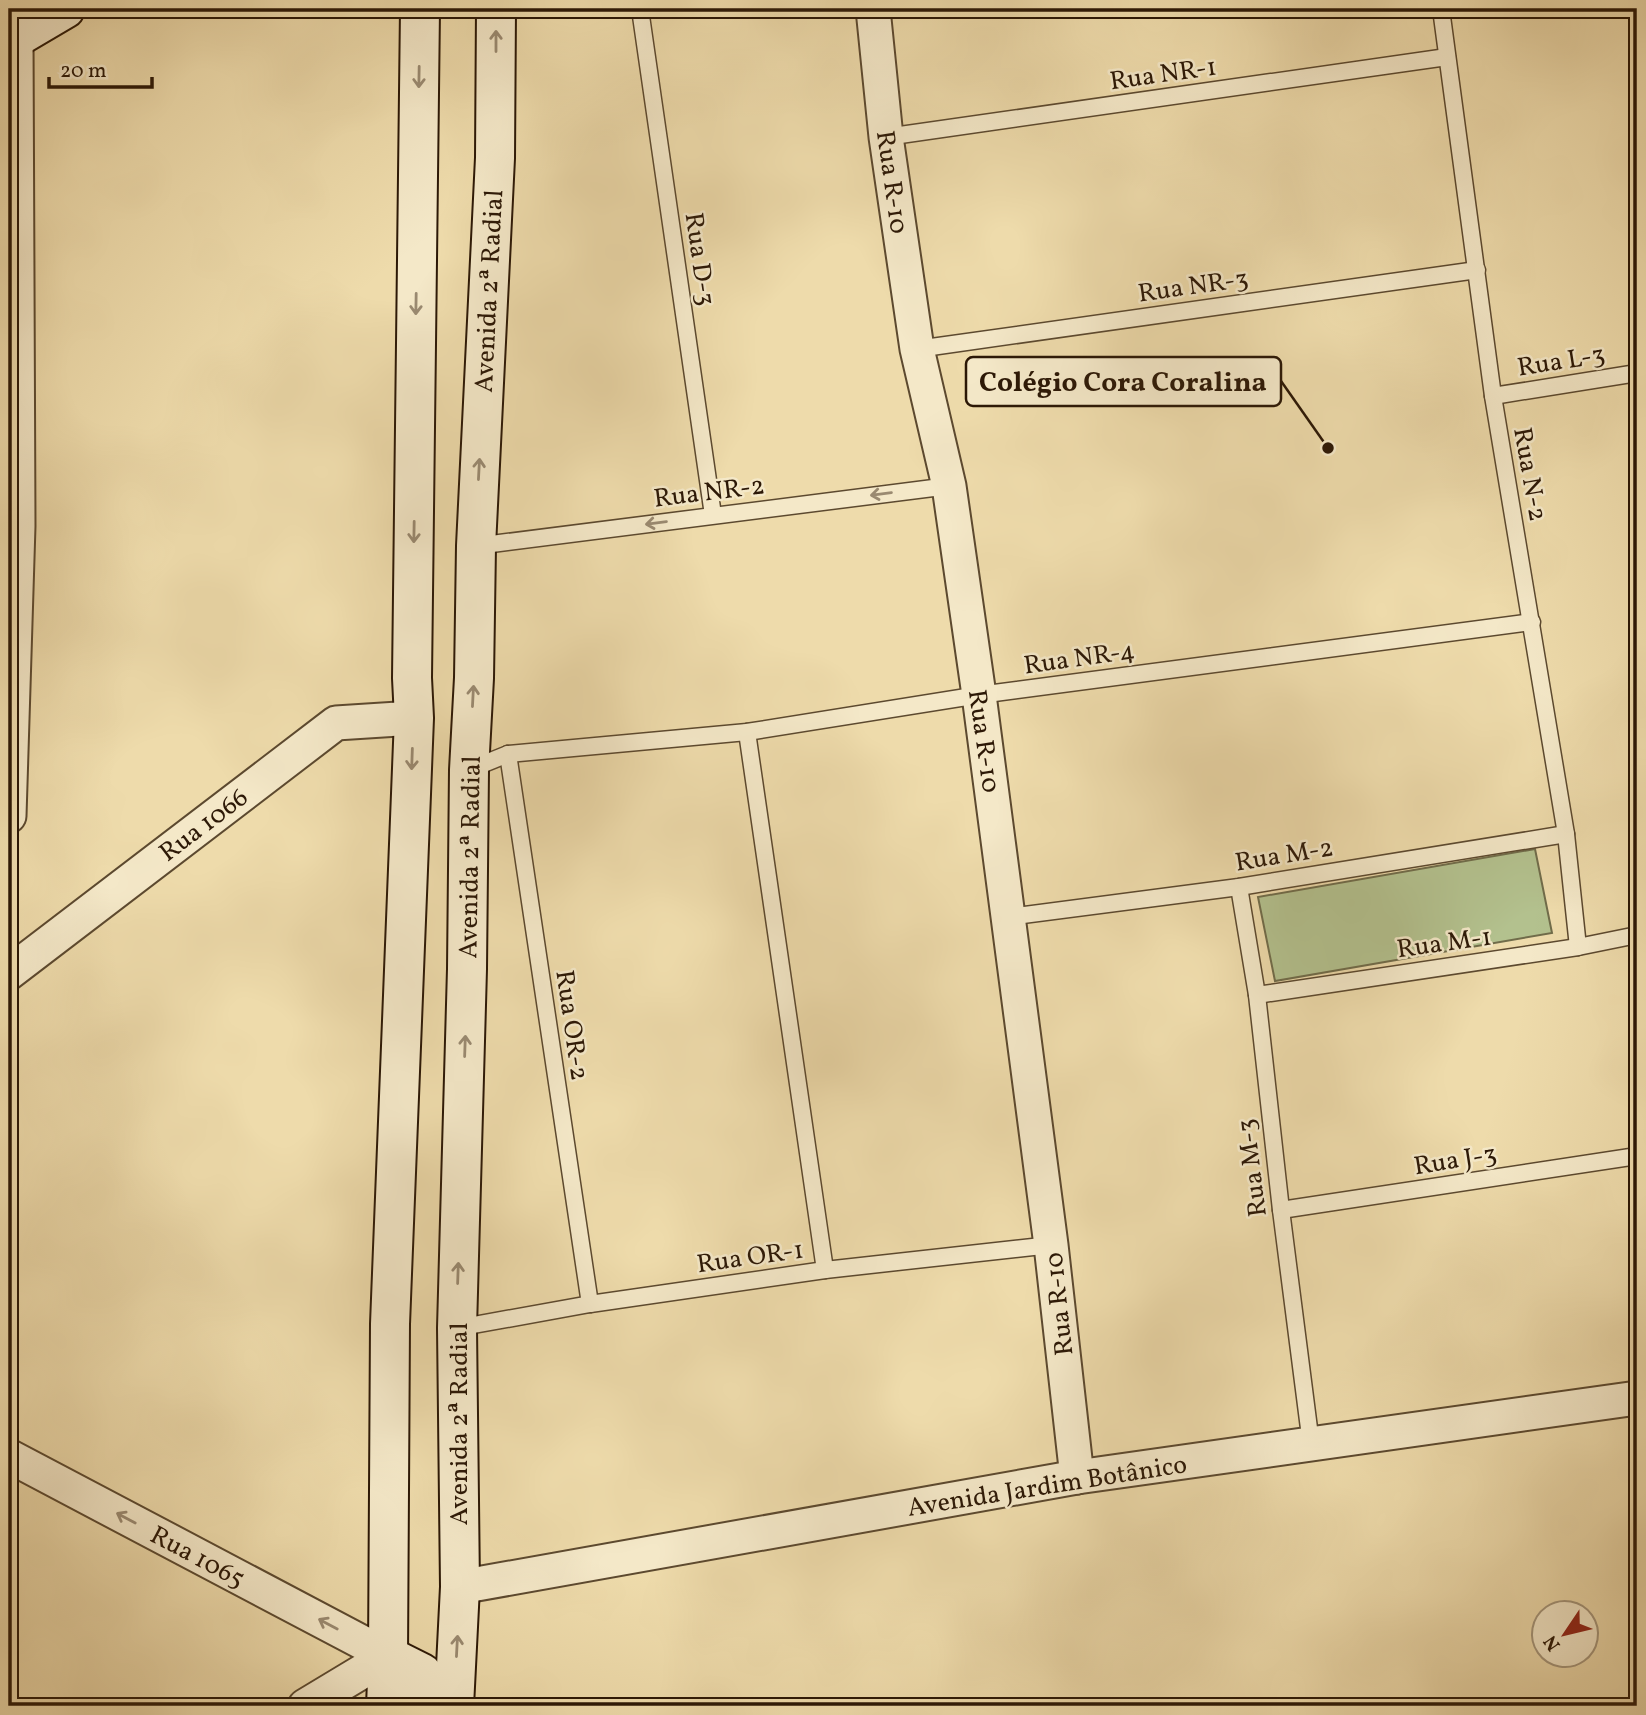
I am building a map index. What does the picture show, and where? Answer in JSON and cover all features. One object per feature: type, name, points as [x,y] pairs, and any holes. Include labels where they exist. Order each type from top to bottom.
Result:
[{"type":"main road","points":[[12,39],[65,9]]},
{"type":"main road","points":[[386,1706],[390,1324],[414,718],[412,678],[420,9]]},
{"type":"main road","name":"Avenida 2ª Radial","points":[[454,1706],[460,1587],[457,1328],[467,969],[469,770],[474,678],[476,546],[495,158],[496,9]]},
{"type":"main road","points":[[388,1656],[422,1673],[422,1706]]},
{"type":"street","name":"Rua R-10","points":[[873,9],[886,137],[916,349],[949,486],[979,695],[1051,1245],[1077,1477]]},
{"type":"street","points":[[9,816],[13,526],[12,39]]},
{"type":"street","name":"Rua 1066","points":[[9,973],[336,723],[414,718]]},
{"type":"street","name":"Avenida Jardim Botânico","points":[[460,1587],[1077,1477],[1637,1398]]},
{"type":"street","name":"Rua 1065","points":[[9,1456],[388,1656]]},
{"type":"street","points":[[305,1706],[388,1656]]},
{"type":"lane","name":"Rua D-3","points":[[640,9],[713,515]]},
{"type":"lane","name":"Rua N-2","points":[[1441,9],[1493,396],[1566,834],[1578,947]]},
{"type":"lane","name":"Rua NR-1","points":[[886,137],[1447,57]]},
{"type":"lane","name":"Rua NR-3","points":[[916,349],[1477,270]]},
{"type":"lane","name":"Rua L-3","points":[[1493,396],[1637,373]]},
{"type":"lane","name":"Rua NR-2","points":[[476,546],[949,486]]},
{"type":"lane","name":"Rua NR-4","points":[[469,770],[508,754],[747,732],[979,695],[1532,622]]},
{"type":"lane","points":[[747,732],[825,1270]]},
{"type":"lane","name":"Rua OR-2","points":[[508,754],[590,1304]]},
{"type":"lane","name":"Rua M-2","points":[[1008,917],[1239,887],[1566,834]]},
{"type":"lane","name":"Rua M-3","points":[[1239,887],[1256,995],[1280,1210],[1311,1444]]},
{"type":"lane","name":"Rua M-1","points":[[1256,995],[1578,947],[1637,935]]},
{"type":"lane","name":"Rua J-3","points":[[1280,1210],[1637,1156]]},
{"type":"lane","name":"Rua OR-1","points":[[457,1328],[590,1304],[825,1270],[1051,1245]]},
{"type":"green space","points":[[1535,849],[1552,933],[1275,981],[1258,897]]},
{"type":"place","name":"Colégio Cora Coralina","points":[[1328,448]]}]
